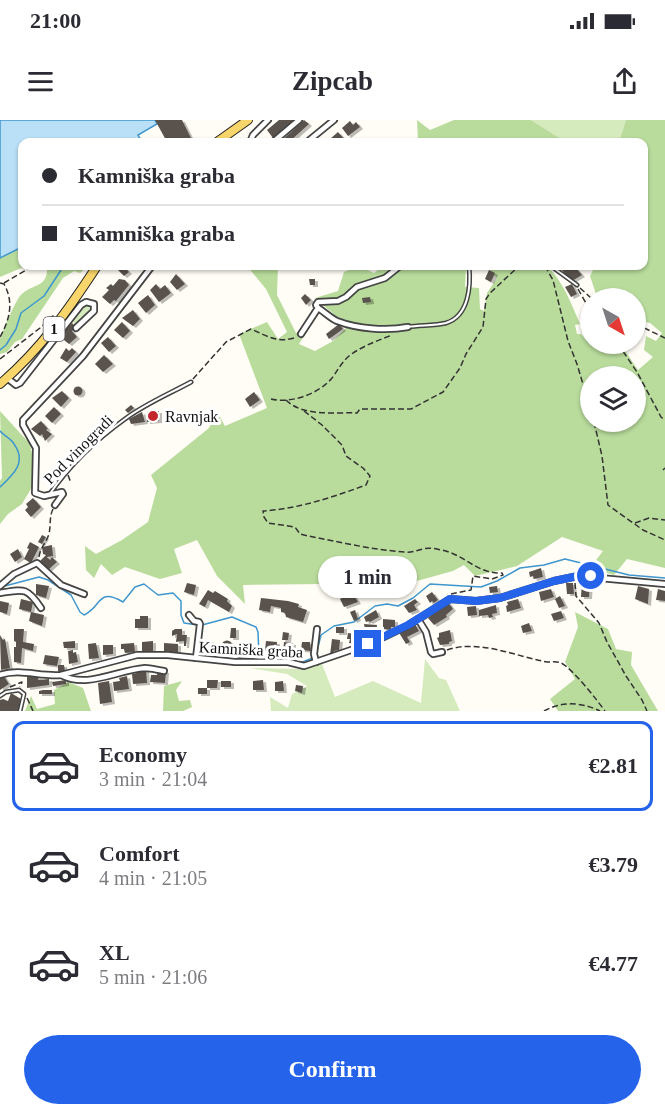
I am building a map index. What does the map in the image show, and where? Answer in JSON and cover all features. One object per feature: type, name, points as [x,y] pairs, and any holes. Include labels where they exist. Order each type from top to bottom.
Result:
[{"type":"main road","points":[[223,138],[248,120]]},
{"type":"main road","name":"1","points":[[0,384],[31,355],[53,330],[94,270]]},
{"type":"street","points":[[252,138],[268,120]]},
{"type":"street","points":[[278,138],[299,120]]},
{"type":"street","points":[[312,138],[334,120]]},
{"type":"street","name":"Pod vinogradi","points":[[48,495],[40,496],[35,493],[36,452],[23,425],[23,420],[83,356],[149,270]]},
{"type":"street","points":[[301,334],[318,308],[316,305],[321,301],[338,301],[357,287],[385,278],[395,270]]},
{"type":"street","points":[[7,378],[16,385],[20,383],[81,304],[86,302],[94,304],[94,311],[76,328]]},
{"type":"street","points":[[318,308],[334,320],[343,323],[376,328],[408,327]]},
{"type":"street","points":[[48,495],[63,494],[55,505]]},
{"type":"street","points":[[0,586],[14,574],[37,563],[61,585],[84,594]]},
{"type":"street","points":[[450,599],[476,601],[500,598],[574,576],[665,584]]},
{"type":"street","points":[[0,592],[23,589],[28,591],[41,608]]},
{"type":"street","name":"Kamniška graba","points":[[0,675],[21,672],[48,676],[61,675],[137,656],[235,662],[288,662],[304,666],[315,658],[354,649],[418,620],[450,599]]},
{"type":"street","points":[[189,615],[194,621],[199,622],[200,626],[196,658]]},
{"type":"street","points":[[418,620],[426,633],[431,652],[434,654],[442,652]]},
{"type":"street","points":[[315,658],[317,629]]},
{"type":"street","points":[[61,675],[69,679],[90,680],[147,668],[164,671]]},
{"type":"lane","points":[[408,327],[445,323],[460,315],[465,308],[467,298],[469,270]]},
{"type":"lane","points":[[556,270],[577,285]]},
{"type":"lane","name":"Pod vinogradi","points":[[48,495],[67,472],[126,418],[191,382]]},
{"type":"lane","points":[[0,696],[6,692],[19,690],[24,694],[20,711]]},
{"type":"path","points":[[0,283],[4,284],[27,270]]},
{"type":"path","points":[[304,411],[357,413],[360,409],[368,408],[411,409],[443,393],[483,327],[486,299],[515,270]]},
{"type":"path","points":[[547,270],[553,280],[568,341],[580,374]]},
{"type":"path","points":[[0,337],[11,305],[10,295],[4,284]]},
{"type":"path","points":[[577,285],[580,288]]},
{"type":"path","points":[[577,285],[580,295]]},
{"type":"path","points":[[0,359],[40,328],[56,312]]},
{"type":"path","points":[[271,399],[286,400],[322,388],[351,354],[397,332],[399,328]]},
{"type":"path","points":[[191,382],[226,342],[239,334],[251,329],[268,338],[281,341],[295,339],[301,334]]},
{"type":"path","points":[[646,329],[665,338]]},
{"type":"path","points":[[625,354],[661,417],[665,420]]},
{"type":"path","points":[[286,400],[304,411],[342,445],[346,456],[370,476],[366,485],[323,500],[264,511],[264,517],[268,523],[295,527],[300,534],[308,536],[376,549],[405,552],[423,549],[440,550],[456,555],[489,574],[502,573],[492,579],[473,576],[471,590],[451,592],[450,599]]},
{"type":"path","points":[[596,432],[608,505],[643,530],[665,540]]},
{"type":"path","points":[[67,472],[71,483]]},
{"type":"path","points":[[37,563],[40,548],[48,537],[50,514],[55,505]]},
{"type":"path","points":[[634,523],[649,518],[665,520]]},
{"type":"path","points":[[574,576],[576,596],[599,622],[607,642],[647,711]]},
{"type":"path","points":[[442,652],[459,647],[478,647],[537,660],[558,662],[567,666],[605,711]]},
{"type":"path","points":[[27,699],[33,711]]},
{"type":"path","points":[[544,711],[556,704],[579,704],[600,711]]},
{"type":"green space","points":[[417,120],[430,130],[454,120],[531,120],[560,138],[418,138]]},
{"type":"green space","points":[[531,120],[626,120],[620,138],[560,138]]},
{"type":"green space","points":[[626,120],[665,120],[665,568],[627,559],[614,575],[590,568],[603,551],[562,537],[517,566],[475,576],[464,565],[453,571],[406,584],[363,579],[323,584],[243,585],[245,604],[217,576],[197,540],[174,549],[182,573],[160,579],[125,567],[112,575],[101,564],[94,578],[86,570],[85,546],[96,554],[148,522],[157,488],[151,475],[209,428],[217,412],[225,426],[267,408],[239,334],[267,322],[278,339],[287,332],[266,289],[250,270],[278,270],[277,295],[296,333],[310,326],[299,344],[315,351],[333,341],[352,322],[337,317],[315,298],[338,291],[344,272],[349,270],[368,270],[374,273],[378,270],[466,270],[465,287],[479,288],[480,309],[484,311],[487,293],[497,278],[491,270],[551,270],[562,285],[580,324],[575,325],[577,334],[580,334],[580,354],[627,354],[635,366],[580,366],[580,432],[646,432],[646,366],[643,366],[653,357],[646,352],[646,336],[656,341],[662,333],[646,322],[646,288],[594,288],[590,276],[593,270],[648,270],[648,138],[620,138]]},
{"type":"green space","points":[[18,249],[18,269],[0,277],[0,258]]},
{"type":"green space","points":[[47,270],[83,270],[80,273],[74,271],[63,278],[22,339],[15,342],[7,352],[0,354],[0,339],[16,302],[27,290],[41,283]]},
{"type":"green space","points":[[87,304],[92,307],[91,311],[76,326],[72,321]]},
{"type":"green space","points":[[0,411],[30,444],[34,464],[32,487],[22,504],[8,514],[0,524],[0,481],[2,478]]},
{"type":"green space","points":[[575,612],[608,629],[616,649],[632,652],[631,665],[658,711],[558,711],[550,699],[575,679],[565,662],[578,627]]},
{"type":"green space","points":[[425,659],[439,678],[446,680],[460,711],[271,711],[270,697],[288,708],[292,694],[307,686],[287,674],[249,668],[300,669],[322,664],[335,697],[373,681],[421,703]]},
{"type":"green space","points":[[182,681],[176,690],[179,701],[190,700],[192,707],[183,711],[163,711],[164,686]]},
{"type":"green space","points":[[68,682],[83,688],[91,711],[25,711],[31,696],[37,709],[55,704],[54,690]]},
{"type":"water","points":[[0,120],[155,120],[157,124],[138,135],[140,138],[18,138],[18,249],[0,258]]},
{"type":"building","points":[[155,120],[182,120],[191,138],[165,138]]},
{"type":"building","points":[[279,120],[295,120],[273,138],[267,130]]},
{"type":"building","points":[[304,120],[309,124],[293,138],[284,138]]},
{"type":"building","points":[[350,121],[353,125],[356,122],[360,127],[348,136],[342,128]]},
{"type":"building","points":[[338,132],[343,138],[331,138]]},
{"type":"building","points":[[118,270],[129,272],[124,276]]},
{"type":"building","points":[[489,270],[495,273],[491,282],[485,279]]},
{"type":"building","points":[[562,270],[578,270],[582,275],[572,281]]},
{"type":"building","points":[[176,274],[185,284],[177,290],[170,282]]},
{"type":"building","points":[[119,279],[125,280],[129,285],[116,301],[110,304],[102,297],[109,290],[106,288],[111,284],[113,286]]},
{"type":"building","points":[[309,279],[315,279],[315,285],[310,285]]},
{"type":"building","points":[[156,284],[160,289],[165,285],[171,293],[159,302],[150,290]]},
{"type":"building","points":[[572,284],[577,294],[571,297],[565,287]]},
{"type":"building","points":[[305,294],[311,300],[306,305],[301,298]]},
{"type":"building","points":[[148,295],[155,305],[146,313],[138,303]]},
{"type":"building","points":[[370,297],[371,302],[363,303],[362,298]]},
{"type":"building","points":[[133,310],[140,319],[133,326],[122,318]]},
{"type":"building","points":[[122,322],[130,331],[123,338],[114,330]]},
{"type":"building","points":[[72,323],[76,327],[72,331],[77,337],[69,344],[59,336]]},
{"type":"building","points":[[339,324],[343,329],[329,339],[326,334]]},
{"type":"building","points":[[108,337],[116,346],[109,352],[101,343]]},
{"type":"building","points":[[66,348],[69,351],[72,348],[76,352],[67,362],[60,358]]},
{"type":"building","points":[[104,355],[113,364],[103,372],[95,364]]},
{"type":"building","points":[[78,386],[83,391],[78,396],[73,391]]},
{"type":"building","points":[[62,391],[69,398],[61,407],[52,398]]},
{"type":"building","points":[[254,392],[260,400],[250,407],[245,399]]},
{"type":"building","points":[[131,405],[134,408],[128,413],[125,410]]},
{"type":"building","points":[[54,407],[61,414],[52,423],[45,416]]},
{"type":"building","name":"Ravnjak","points":[[159,411],[159,421],[147,422],[147,412]]},
{"type":"building","points":[[142,412],[145,422],[131,424],[129,419]]},
{"type":"building","points":[[41,421],[48,429],[46,430],[52,434],[45,441],[42,434],[40,436],[31,429]]},
{"type":"building","points":[[33,498],[41,507],[31,517],[25,510],[28,507],[26,504]]},
{"type":"building","points":[[42,535],[46,537],[42,544],[38,542]]},
{"type":"building","points":[[30,542],[39,547],[31,563],[24,559]]},
{"type":"building","points":[[52,545],[53,556],[47,557],[50,560],[52,557],[57,562],[48,570],[40,561],[46,555],[43,554],[42,547]]},
{"type":"building","points":[[18,549],[22,557],[15,562],[10,554]]},
{"type":"building","points":[[541,568],[543,577],[534,579],[533,576],[530,577],[529,572]]},
{"type":"building","points":[[582,581],[590,581],[589,597],[581,597]]},
{"type":"building","points":[[187,583],[196,585],[194,595],[184,592]]},
{"type":"building","points":[[566,583],[573,583],[574,594],[567,594]]},
{"type":"building","points":[[36,584],[49,586],[46,598],[36,595]]},
{"type":"building","points":[[497,586],[498,592],[490,593],[489,587]]},
{"type":"building","points":[[638,586],[649,589],[648,604],[635,599]]},
{"type":"building","points":[[551,589],[554,597],[541,601],[539,592]]},
{"type":"building","points":[[658,589],[665,591],[665,601],[656,600]]},
{"type":"building","points":[[208,590],[213,593],[215,591],[228,599],[227,601],[232,606],[229,612],[208,600],[205,607],[199,604]]},
{"type":"building","points":[[352,592],[358,602],[344,607],[340,599]]},
{"type":"building","points":[[432,592],[438,600],[430,603],[426,596]]},
{"type":"building","points":[[560,596],[565,606],[559,608],[555,599]]},
{"type":"building","points":[[261,598],[299,604],[298,607],[307,610],[303,622],[286,617],[285,613],[281,612],[281,608],[271,606],[270,612],[259,610]]},
{"type":"building","points":[[21,599],[33,602],[31,612],[19,609]]},
{"type":"building","points":[[415,599],[418,602],[414,605],[417,610],[409,613],[404,606]]},
{"type":"building","points":[[518,599],[521,608],[507,612],[507,602]]},
{"type":"building","points":[[0,601],[9,603],[7,614],[0,612]]},
{"type":"building","points":[[448,602],[453,609],[446,615],[447,617],[434,625],[428,618]]},
{"type":"building","points":[[496,605],[497,613],[492,614],[493,617],[479,616],[479,610]]},
{"type":"building","points":[[476,606],[477,615],[468,616],[467,607]]},
{"type":"building","points":[[355,610],[358,619],[354,621],[350,612]]},
{"type":"building","points":[[376,610],[379,617],[366,622],[364,617]]},
{"type":"building","points":[[561,611],[564,618],[554,621],[551,614]]},
{"type":"building","points":[[31,612],[44,615],[42,626],[29,621]]},
{"type":"building","points":[[140,616],[148,616],[148,628],[135,628],[135,619],[140,619]]},
{"type":"building","points":[[383,619],[395,620],[395,627],[391,627],[391,630],[383,629]]},
{"type":"building","points":[[529,623],[532,631],[523,633],[521,626]]},
{"type":"building","points":[[364,624],[377,625],[376,634],[366,634]]},
{"type":"building","points":[[415,624],[419,631],[407,637],[410,642],[406,644],[398,631]]},
{"type":"building","points":[[336,627],[344,627],[344,633],[336,633]]},
{"type":"building","points":[[231,628],[236,628],[236,638],[230,638]]},
{"type":"building","points":[[14,629],[24,629],[23,642],[34,644],[33,651],[22,648],[21,663],[14,662],[16,642],[14,641]]},
{"type":"building","points":[[182,629],[182,635],[187,635],[186,646],[184,646],[184,641],[176,642],[177,634],[172,636],[172,631]]},
{"type":"building","points":[[450,630],[452,641],[449,644],[440,645],[437,638],[439,633]]},
{"type":"building","points":[[283,632],[289,633],[288,640],[282,640]]},
{"type":"building","points":[[348,633],[362,635],[361,645],[349,643]]},
{"type":"building","points":[[0,635],[3,640],[5,639],[10,668],[1,670]]},
{"type":"building","points":[[332,639],[340,640],[339,650],[330,655]]},
{"type":"building","points":[[75,641],[75,648],[64,648],[63,642]]},
{"type":"building","points":[[153,641],[153,652],[142,652],[142,642]]},
{"type":"building","points":[[210,641],[216,647],[210,653],[204,647]]},
{"type":"building","points":[[227,641],[231,642],[231,650],[227,651],[223,650],[222,646],[223,642]]},
{"type":"building","points":[[266,641],[277,642],[276,652],[265,651]]},
{"type":"building","points":[[284,642],[293,643],[293,653],[283,652]]},
{"type":"building","points":[[302,642],[310,642],[311,651],[301,650]]},
{"type":"building","points":[[96,643],[99,658],[89,659],[88,644]]},
{"type":"building","points":[[134,643],[135,652],[125,653],[124,649],[121,649],[121,644]]},
{"type":"building","points":[[164,643],[178,644],[178,653],[164,652]]},
{"type":"building","points":[[103,645],[113,645],[113,654],[103,655]]},
{"type":"building","points":[[73,650],[73,653],[76,652],[78,662],[69,664],[68,651]]},
{"type":"building","points":[[246,653],[246,660],[237,660],[237,654]]},
{"type":"building","points":[[45,655],[59,657],[57,666],[43,664]]},
{"type":"building","points":[[58,665],[64,665],[65,671],[58,671]]},
{"type":"building","points":[[146,669],[147,683],[133,684],[132,674]]},
{"type":"building","points":[[158,671],[166,671],[165,683],[150,682],[151,675],[157,675]]},
{"type":"building","points":[[3,675],[9,684],[0,690],[0,678]]},
{"type":"building","points":[[27,676],[39,677],[38,680],[49,679],[49,685],[27,688]]},
{"type":"building","points":[[127,676],[129,689],[114,691],[113,682],[120,681],[119,678]]},
{"type":"building","points":[[66,680],[66,684],[53,686],[52,682]]},
{"type":"building","points":[[207,680],[218,680],[217,688],[207,688]]},
{"type":"building","points":[[263,680],[264,690],[253,690],[253,681]]},
{"type":"building","points":[[109,681],[112,702],[100,704],[98,683]]},
{"type":"building","points":[[221,681],[231,681],[231,687],[221,687]]},
{"type":"building","points":[[283,681],[284,691],[275,691],[275,682]]},
{"type":"building","points":[[296,685],[303,686],[302,693],[295,691]]},
{"type":"building","points":[[198,688],[207,688],[207,694],[198,694]]},
{"type":"building","points":[[52,690],[52,694],[39,694],[39,691]]},
{"type":"building","points":[[11,693],[21,699],[19,711],[0,711],[0,700],[8,701]]},
{"type":"waterway","points":[[0,350],[16,329],[21,313],[44,296],[61,270]]},
{"type":"waterway","points":[[0,431],[13,442],[19,456],[14,472],[0,487]]},
{"type":"waterway","points":[[316,655],[321,635],[334,626],[354,622],[375,606],[387,604],[398,606],[413,598],[430,584],[481,587],[520,568],[565,559],[629,575],[665,578]]},
{"type":"waterway","points":[[1,587],[39,577],[48,580],[71,595],[84,615],[104,597],[115,598],[123,602],[135,587],[144,584],[158,595],[173,593],[181,601],[181,615],[184,623],[198,625]]},
{"type":"waterway","points":[[202,625],[232,617],[256,627],[259,657],[302,662],[313,658]]},
{"type":"place","name":"Ravnjak","points":[[153,416]]},
{"type":"route","points":[[368,644],[408,625],[450,599],[476,601],[500,598],[554,581],[591,576]]}]
